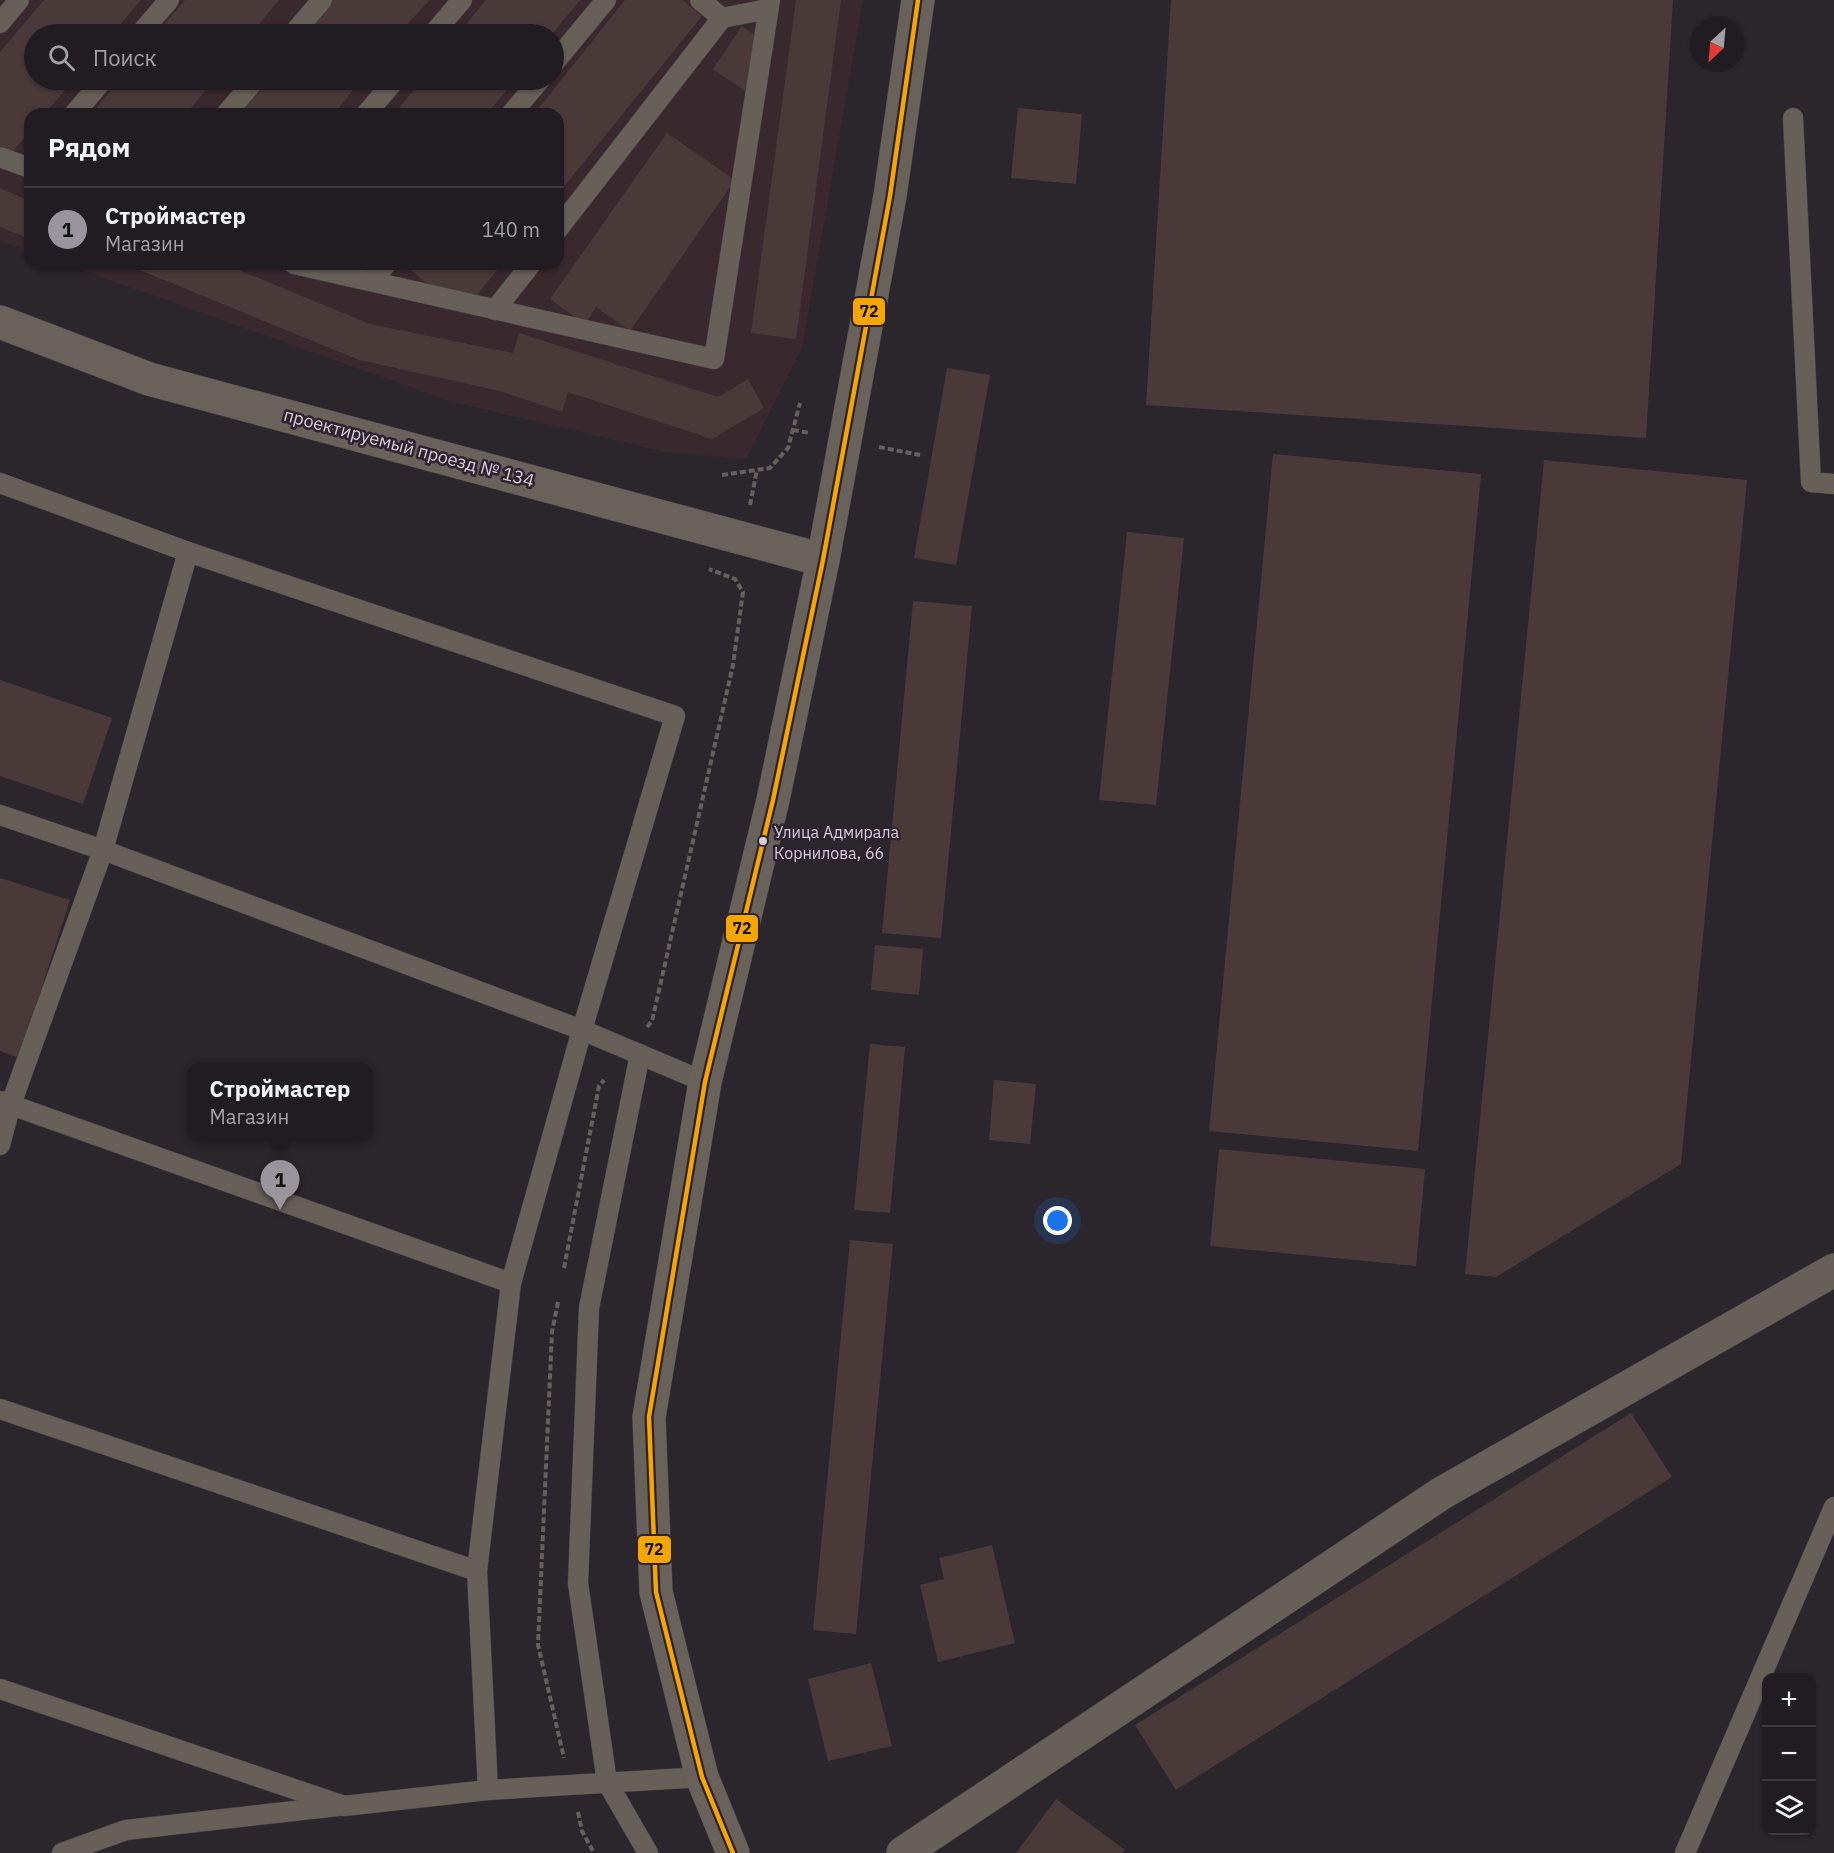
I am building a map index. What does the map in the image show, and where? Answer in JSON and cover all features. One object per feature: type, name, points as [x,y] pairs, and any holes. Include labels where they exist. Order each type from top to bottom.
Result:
[{"type":"main road","points":[[733,1853],[702,1777],[656,1592],[649,1417],[705,1082],[773,800],[823,560],[890,196],[918,0]]},
{"type":"main road","name":"проектируемый проезд № 134","points":[[0,322],[149,378],[823,560]]},
{"type":"street","points":[[903,1853],[1442,1493],[1834,1270]]},
{"type":"lane","points":[[0,22],[19,0]]},
{"type":"lane","points":[[149,24],[169,0]]},
{"type":"lane","points":[[302,24],[322,0]]},
{"type":"lane","points":[[442,24],[462,0]]},
{"type":"lane","points":[[564,51],[606,0]]},
{"type":"lane","points":[[700,0],[722,18]]},
{"type":"lane","points":[[322,270],[714,359],[769,5],[722,18],[564,222]]},
{"type":"lane","points":[[79,108],[94,90]]},
{"type":"lane","points":[[231,108],[246,90]]},
{"type":"lane","points":[[371,108],[386,90]]},
{"type":"lane","points":[[516,108],[531,90]]},
{"type":"lane","points":[[1792,118],[1811,482],[1834,484]]},
{"type":"lane","points":[[0,157],[24,165]]},
{"type":"lane","points":[[372,281],[381,270]]},
{"type":"lane","points":[[495,310],[526,270]]},
{"type":"lane","points":[[0,483],[188,552],[675,716],[582,1030],[511,1283],[477,1571],[488,1790]]},
{"type":"lane","points":[[0,1145],[5,1102],[103,850],[188,552]]},
{"type":"lane","points":[[0,815],[103,850],[582,1030],[705,1082]]},
{"type":"lane","points":[[640,1054],[589,1308],[578,1582],[607,1782],[648,1853]]},
{"type":"lane","points":[[5,1102],[511,1283]]},
{"type":"lane","points":[[0,1408],[477,1571]]},
{"type":"lane","points":[[1685,1853],[1834,1507]]},
{"type":"lane","points":[[0,1689],[344,1806]]},
{"type":"lane","points":[[62,1853],[126,1830],[488,1790],[702,1777]]},
{"type":"path","points":[[722,475],[770,468],[788,448],[800,403]]},
{"type":"shaded area","points":[[0,0],[863,0],[802,348],[746,459],[664,452],[449,401],[82,270],[564,270],[564,108],[24,108],[24,250],[0,241]]},
{"type":"building","points":[[44,0],[141,0],[121,24],[24,24],[24,90],[65,90],[49,108],[24,108],[24,138],[6,159],[0,157],[0,52]]},
{"type":"building","points":[[185,0],[279,0],[259,24],[165,24]]},
{"type":"building","points":[[329,0],[430,0],[407,24],[309,24]]},
{"type":"building","points":[[486,0],[580,0],[560,24],[466,24]]},
{"type":"building","points":[[625,0],[682,0],[702,16],[564,187],[564,108],[539,108],[553,90],[564,90],[564,76]]},
{"type":"building","points":[[796,0],[841,0],[796,339],[751,333]]},
{"type":"building","points":[[1171,0],[1673,0],[1646,438],[1146,405]]},
{"type":"building","points":[[742,26],[774,48],[745,91],[713,69]]},
{"type":"building","points":[[111,90],[206,90],[191,108],[96,108]]},
{"type":"building","points":[[257,90],[353,90],[339,108],[242,108]]},
{"type":"building","points":[[414,90],[507,90],[492,108],[399,108]]},
{"type":"building","points":[[1018,108],[1082,114],[1076,184],[1011,178]]},
{"type":"building","points":[[667,133],[735,180],[630,331],[596,307],[585,324],[550,299]]},
{"type":"building","points":[[0,188],[24,198],[24,237],[0,227]]},
{"type":"building","points":[[140,270],[239,270],[370,324],[513,353],[519,333],[718,397],[748,379],[764,408],[712,439],[568,392],[562,412],[500,391],[359,360]]},
{"type":"building","points":[[332,270],[361,270],[349,284]]},
{"type":"building","points":[[410,270],[497,270],[463,312]]},
{"type":"building","points":[[947,368],[990,375],[956,565],[914,558]]},
{"type":"building","points":[[1273,454],[1481,474],[1418,1151],[1209,1131]]},
{"type":"building","points":[[1544,460],[1747,480],[1681,1164],[1496,1277],[1465,1274]]},
{"type":"building","points":[[1127,532],[1184,538],[1156,805],[1099,800]]},
{"type":"building","points":[[913,601],[972,606],[941,938],[882,933]]},
{"type":"building","points":[[0,680],[112,718],[83,804],[0,776]]},
{"type":"building","points":[[0,878],[70,900],[19,1058],[0,1051]]},
{"type":"building","points":[[875,945],[923,949],[919,995],[871,990]]},
{"type":"building","points":[[870,1044],[905,1047],[890,1213],[854,1210]]},
{"type":"building","points":[[994,1080],[1036,1084],[1030,1144],[989,1140]]},
{"type":"building","points":[[1219,1149],[1425,1169],[1416,1266],[1210,1246]]},
{"type":"building","points":[[850,1240],[893,1244],[856,1634],[813,1630]]},
{"type":"building","points":[[1631,1413],[1672,1477],[1176,1790],[1135,1725]]},
{"type":"building","points":[[992,1545],[1015,1643],[938,1662],[920,1585],[944,1579],[939,1558]]},
{"type":"building","points":[[871,1663],[892,1746],[828,1761],[808,1679]]},
{"type":"building","points":[[1056,1799],[1125,1850],[1122,1853],[1016,1853]]},
{"type":"transit line","name":"72","points":[[733,1853],[702,1777],[656,1592],[649,1417],[705,1082],[773,800],[823,560],[890,196],[918,0]]},
{"type":"place","name":"Улица Адмирала Корнилова, 66","points":[[763,841]]},
{"type":"place","name":"Строймастер","points":[[280,1210]]}]
